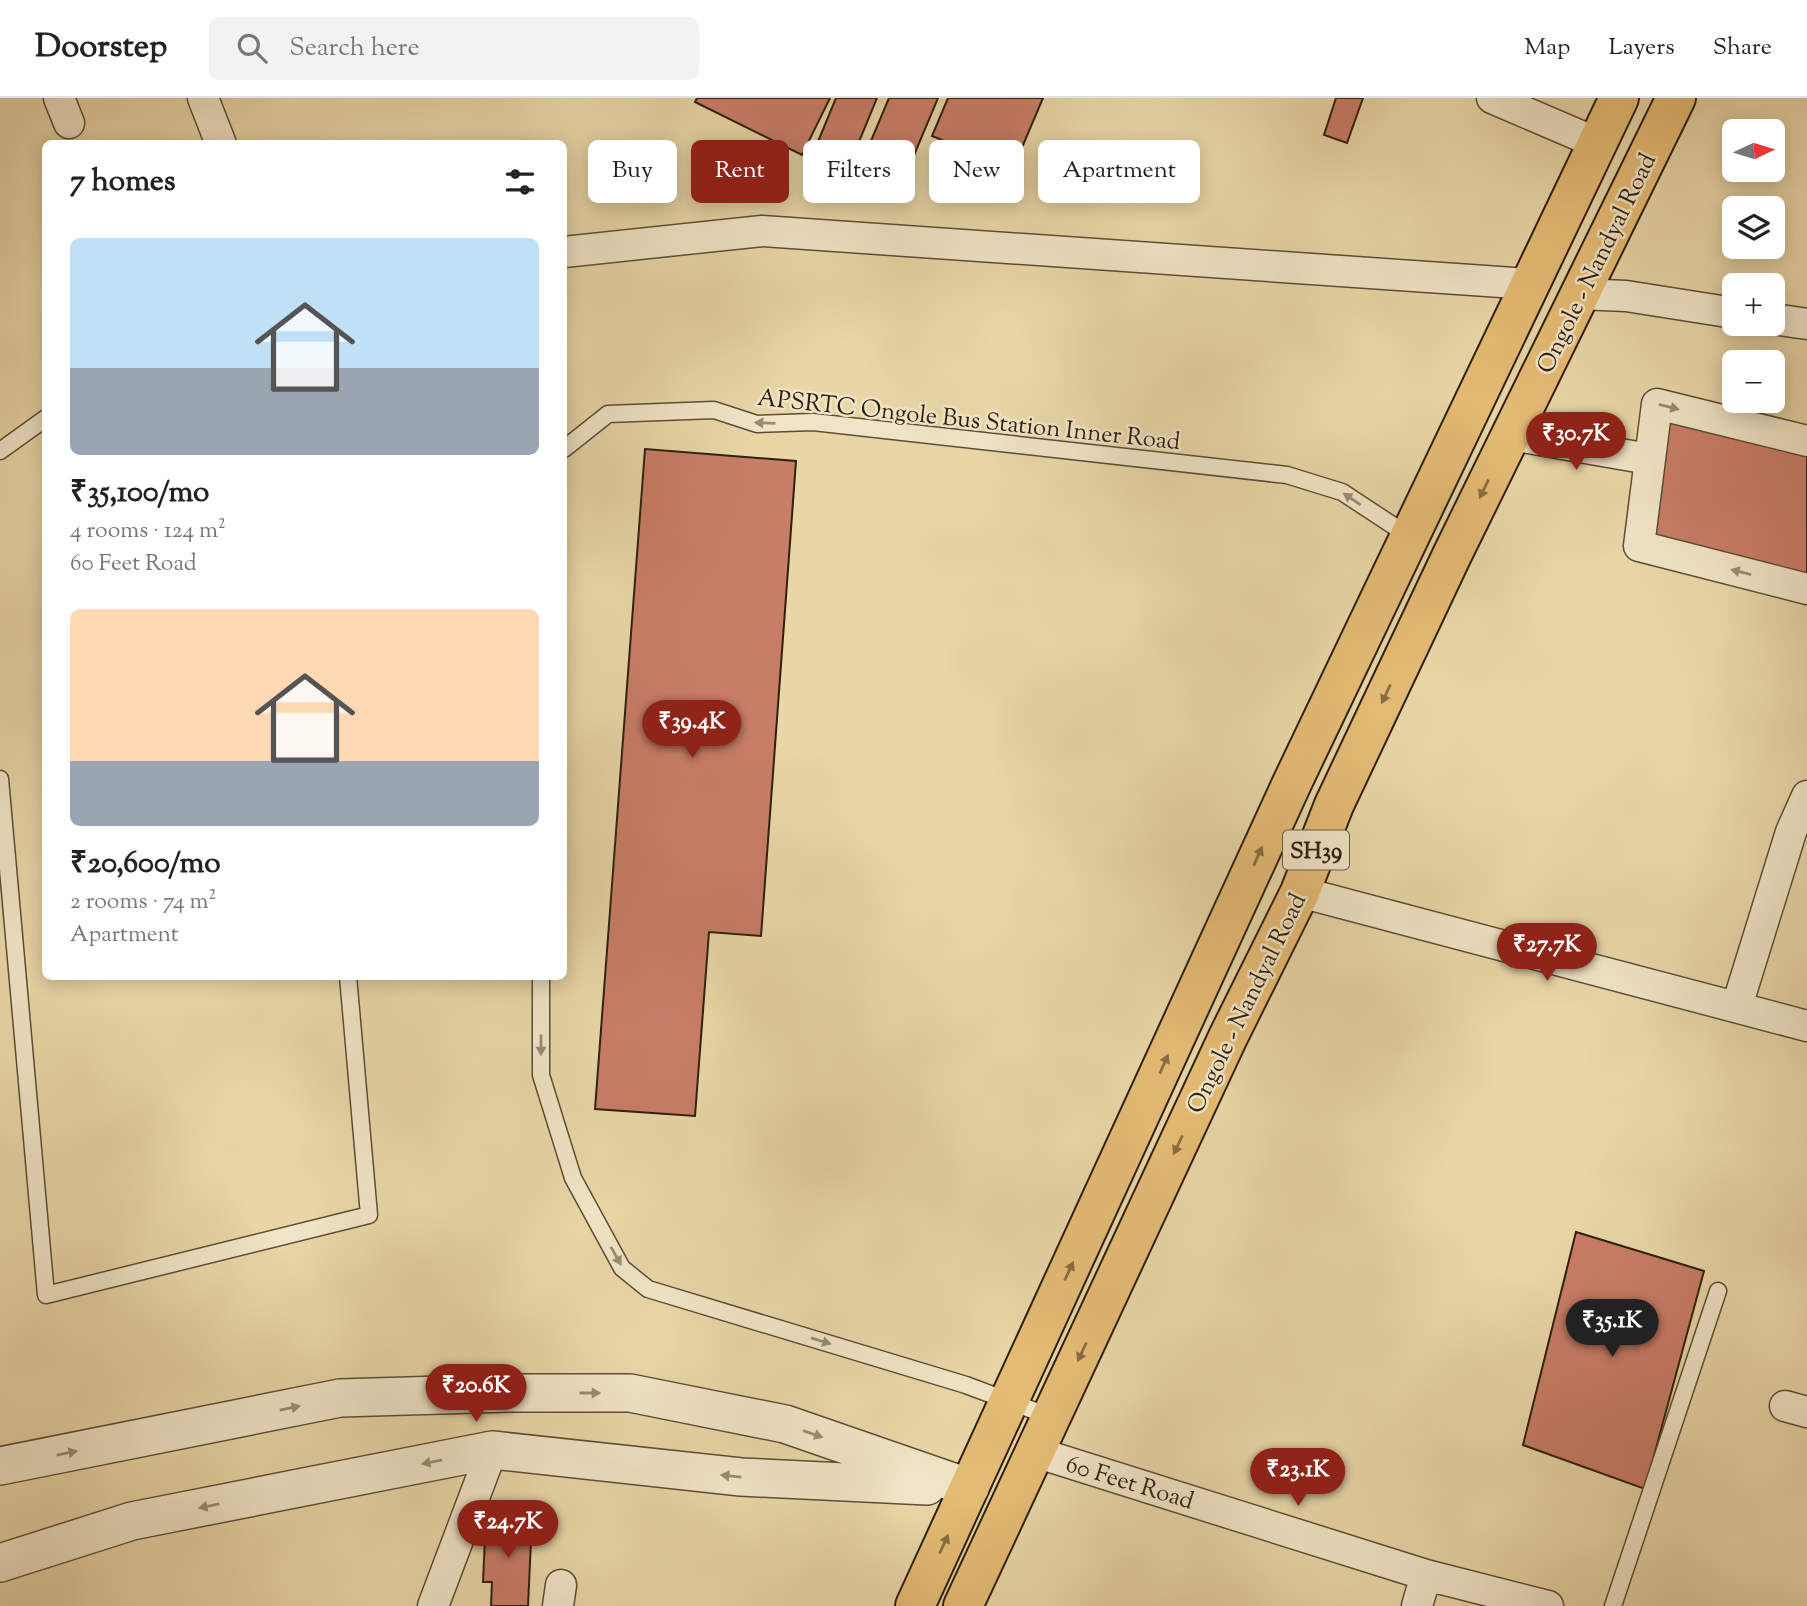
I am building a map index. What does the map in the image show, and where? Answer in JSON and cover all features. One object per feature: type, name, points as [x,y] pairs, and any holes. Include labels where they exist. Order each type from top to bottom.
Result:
[{"type":"main road","name":"Ongole - Nandyal Road","points":[[915,1606],[1292,783],[1619,98]]},
{"type":"main road","name":"Ongole - Nandyal Road","points":[[963,1606],[1228,1037],[1300,892],[1334,805],[1452,555],[1676,98]]},
{"type":"main road","points":[[1409,536],[1452,555]]},
{"type":"main road","points":[[1002,1419],[1035,1452]]},
{"type":"main road","points":[[970,1488],[1011,1504]]},
{"type":"street","points":[[204,98],[219,140]]},
{"type":"street","points":[[1492,98],[1597,143]]},
{"type":"street","points":[[567,252],[762,231],[1529,284]]},
{"type":"street","points":[[1580,294],[1626,296],[1722,311]]},
{"type":"street","points":[[1785,321],[1807,324]]},
{"type":"street","points":[[1807,441],[1657,404],[1639,546],[1807,589]]},
{"type":"street","points":[[1511,435],[1649,459]]},
{"type":"street","points":[[1737,1006],[1791,831],[1807,796]]},
{"type":"street","points":[[1300,892],[1807,1026]]},
{"type":"street","points":[[0,1466],[340,1398],[508,1393],[630,1393],[785,1424],[970,1488]]},
{"type":"street","points":[[0,1563],[132,1521],[492,1450],[741,1477],[970,1488]]},
{"type":"street","points":[[433,1606],[492,1450]]},
{"type":"street","name":"60 Feet Road","points":[[1035,1452],[1426,1575],[1548,1606]]},
{"type":"street","points":[[1417,1606],[1426,1575]]},
{"type":"lane","name":"APSRTC Ongole Bus Station Inner Road","points":[[567,447],[608,414],[714,410],[757,424],[813,422],[1287,475],[1342,492],[1409,536]]},
{"type":"lane","points":[[0,451],[42,421]]},
{"type":"lane","points":[[0,779],[46,1295],[369,1215],[348,980]]},
{"type":"lane","points":[[541,980],[541,1074],[573,1178],[622,1268],[648,1289],[913,1368],[1002,1419],[1051,1417]]},
{"type":"lane","points":[[1613,1606],[1718,1291]]},
{"type":"building","points":[[697,98],[830,98],[809,140],[803,140],[802,155],[789,149],[789,140],[772,140],[695,102]]},
{"type":"building","points":[[836,98],[877,98],[860,140],[819,140]]},
{"type":"building","points":[[889,98],[938,98],[915,153],[915,140],[871,140]]},
{"type":"building","points":[[948,98],[1043,98],[1024,143],[1024,140],[942,140],[932,136]]},
{"type":"building","points":[[1336,98],[1363,98],[1347,143],[1324,135]]},
{"type":"building","points":[[1664,414],[1807,450],[1807,578],[1648,539]]},
{"type":"building","points":[[645,449],[796,461],[761,936],[709,932],[695,1116],[595,1109]]},
{"type":"building","points":[[1576,1232],[1704,1271],[1645,1489],[1523,1445]]},
{"type":"building","points":[[486,1516],[532,1519],[528,1606],[491,1606],[492,1582],[483,1582]]}]
